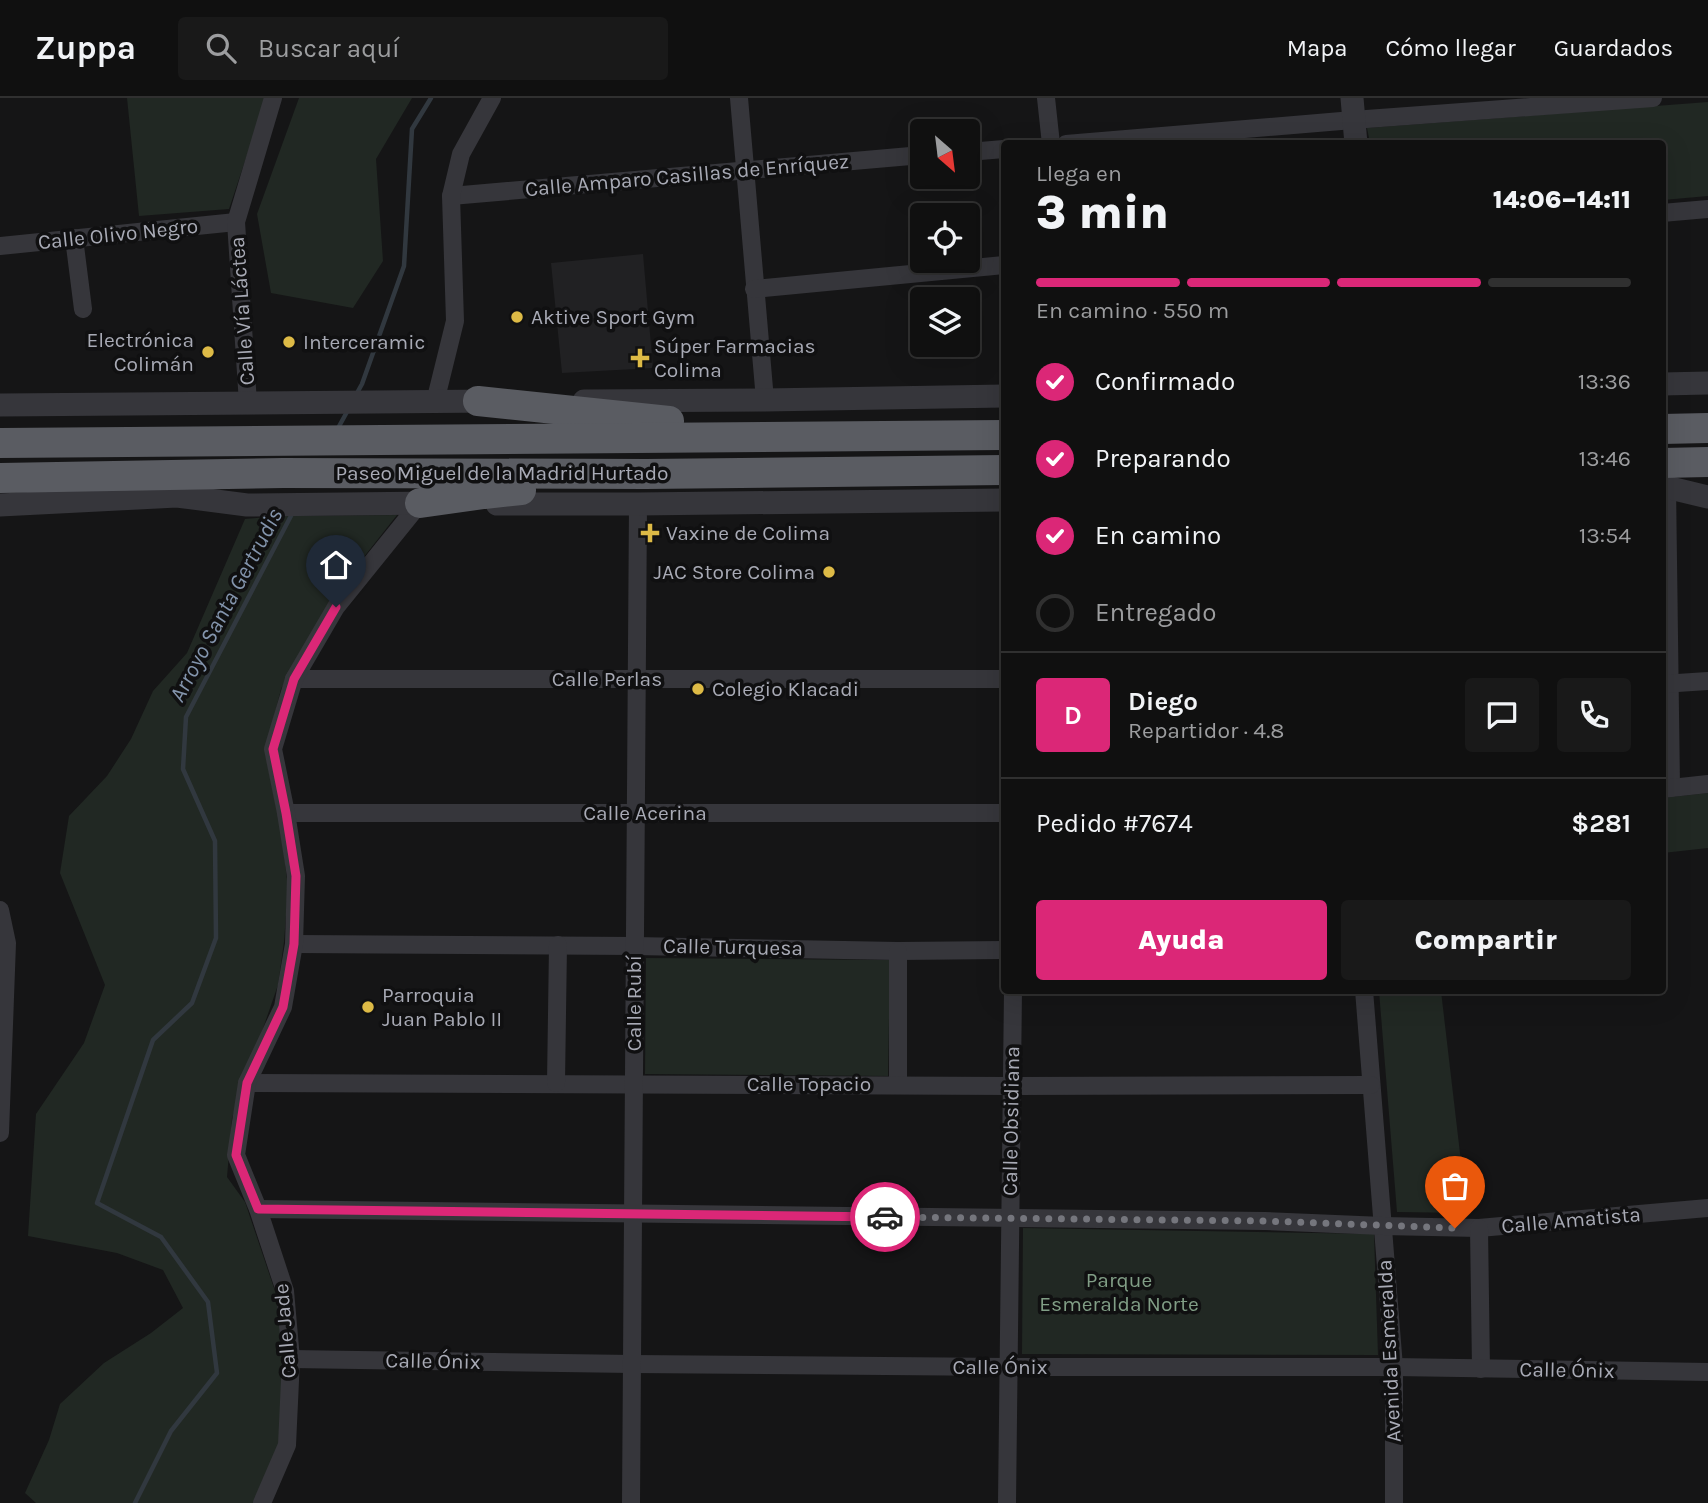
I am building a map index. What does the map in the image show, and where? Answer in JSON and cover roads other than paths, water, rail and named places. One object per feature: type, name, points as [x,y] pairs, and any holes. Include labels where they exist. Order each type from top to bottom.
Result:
[{"type":"highway","points":[[478,401],[642,419],[729,425],[823,437]]},
{"type":"highway","points":[[1666,429],[1708,428]]},
{"type":"highway","name":"Paseo Miguel de la Madrid Hurtado","points":[[0,443],[1001,435]]},
{"type":"highway","points":[[1666,477],[1708,463]]},
{"type":"highway","name":"Paseo Miguel de la Madrid Hurtado","points":[[0,478],[283,473],[646,474],[1001,470]]},
{"type":"highway","points":[[420,503],[646,474]]},
{"type":"street","name":"Calle Vía Láctea","points":[[248,403],[236,222],[273,98]]},
{"type":"street","points":[[435,401],[456,321],[451,196],[461,154],[492,98]]},
{"type":"street","points":[[739,98],[765,400]]},
{"type":"street","points":[[1046,98],[1051,140]]},
{"type":"street","points":[[1099,140],[1352,109],[1653,98]]},
{"type":"street","points":[[1352,109],[1356,140]]},
{"type":"street","points":[[980,151],[1001,149]]},
{"type":"street","name":"Calle Amparo Casillas de Enríquez","points":[[451,196],[910,156]]},
{"type":"street","points":[[1666,213],[1708,209]]},
{"type":"street","name":"Calle Olivo Negro","points":[[0,246],[236,222]]},
{"type":"street","points":[[74,239],[83,309]]},
{"type":"street","points":[[754,289],[1001,265]]},
{"type":"street","points":[[1666,384],[1708,383]]},
{"type":"street","points":[[0,405],[1001,396]]},
{"type":"street","points":[[1666,478],[1708,480]]},
{"type":"street","points":[[1666,479],[1708,497]]},
{"type":"street","points":[[0,505],[177,496],[247,505],[1001,499]]},
{"type":"street","name":"Calle Jade","points":[[262,1503],[287,1445],[291,1359],[285,1291],[258,1209],[236,1155],[247,1083],[283,1007],[294,944],[296,876],[273,749],[294,679],[336,607],[420,503]]},
{"type":"street","name":"Calle Rubí","points":[[631,1503],[638,504]]},
{"type":"street","name":"Calle Perlas","points":[[294,679],[1001,679]]},
{"type":"street","points":[[1708,681],[1666,684],[1667,788],[1708,784]]},
{"type":"street","name":"Calle Acerina","points":[[286,813],[1001,813]]},
{"type":"street","points":[[0,910],[7,943],[0,1133]]},
{"type":"street","name":"Calle Turquesa","points":[[294,944],[1001,950]]},
{"type":"street","points":[[556,1083],[558,945]]},
{"type":"street","points":[[898,951],[898,1084]]},
{"type":"street","name":"Calle Obsidiana","points":[[1006,1503],[1013,994]]},
{"type":"street","name":"Avenida Esmeralda","points":[[1364,994],[1394,1367],[1394,1503]]},
{"type":"street","name":"Calle Topacio","points":[[247,1083],[1371,1085]]},
{"type":"street","name":"Calle Amatista","points":[[258,1209],[1265,1221],[1479,1228],[1708,1208]]},
{"type":"street","points":[[1479,1228],[1481,1368]]},
{"type":"street","name":"Calle Ónix","points":[[291,1359],[632,1364],[1708,1371]]},
{"type":"waterway","name":"Arroyo Santa Gertrudis","points":[[357,393],[404,266],[412,129],[431,98]]},
{"type":"waterway","name":"Arroyo Santa Gertrudis","points":[[337,430],[348,410]]},
{"type":"waterway","name":"Arroyo Santa Gertrudis","points":[[135,1503],[171,1431],[217,1373],[208,1302],[161,1237],[97,1203],[153,1040],[192,1003],[216,938],[215,841],[183,769],[186,717],[293,512]]},
{"type":"place","name":"Aktive Sport Gym","points":[[517,317]]},
{"type":"place","name":"Interceramic","points":[[289,342]]},
{"type":"place","name":"Electrónica Colimán","points":[[208,352]]},
{"type":"place","name":"Súper Farmacias Colima","points":[[640,358]]},
{"type":"place","name":"Vaxine de Colima","points":[[650,533]]},
{"type":"place","name":"JAC Store Colima","points":[[829,572]]},
{"type":"place","name":"Colegio Klacadi","points":[[698,689]]},
{"type":"place","name":"Parroquia Juan Pablo II","points":[[368,1007]]},
{"type":"park label","name":"Parque Esmeralda Norte","points":[[1119,1292]]}]
